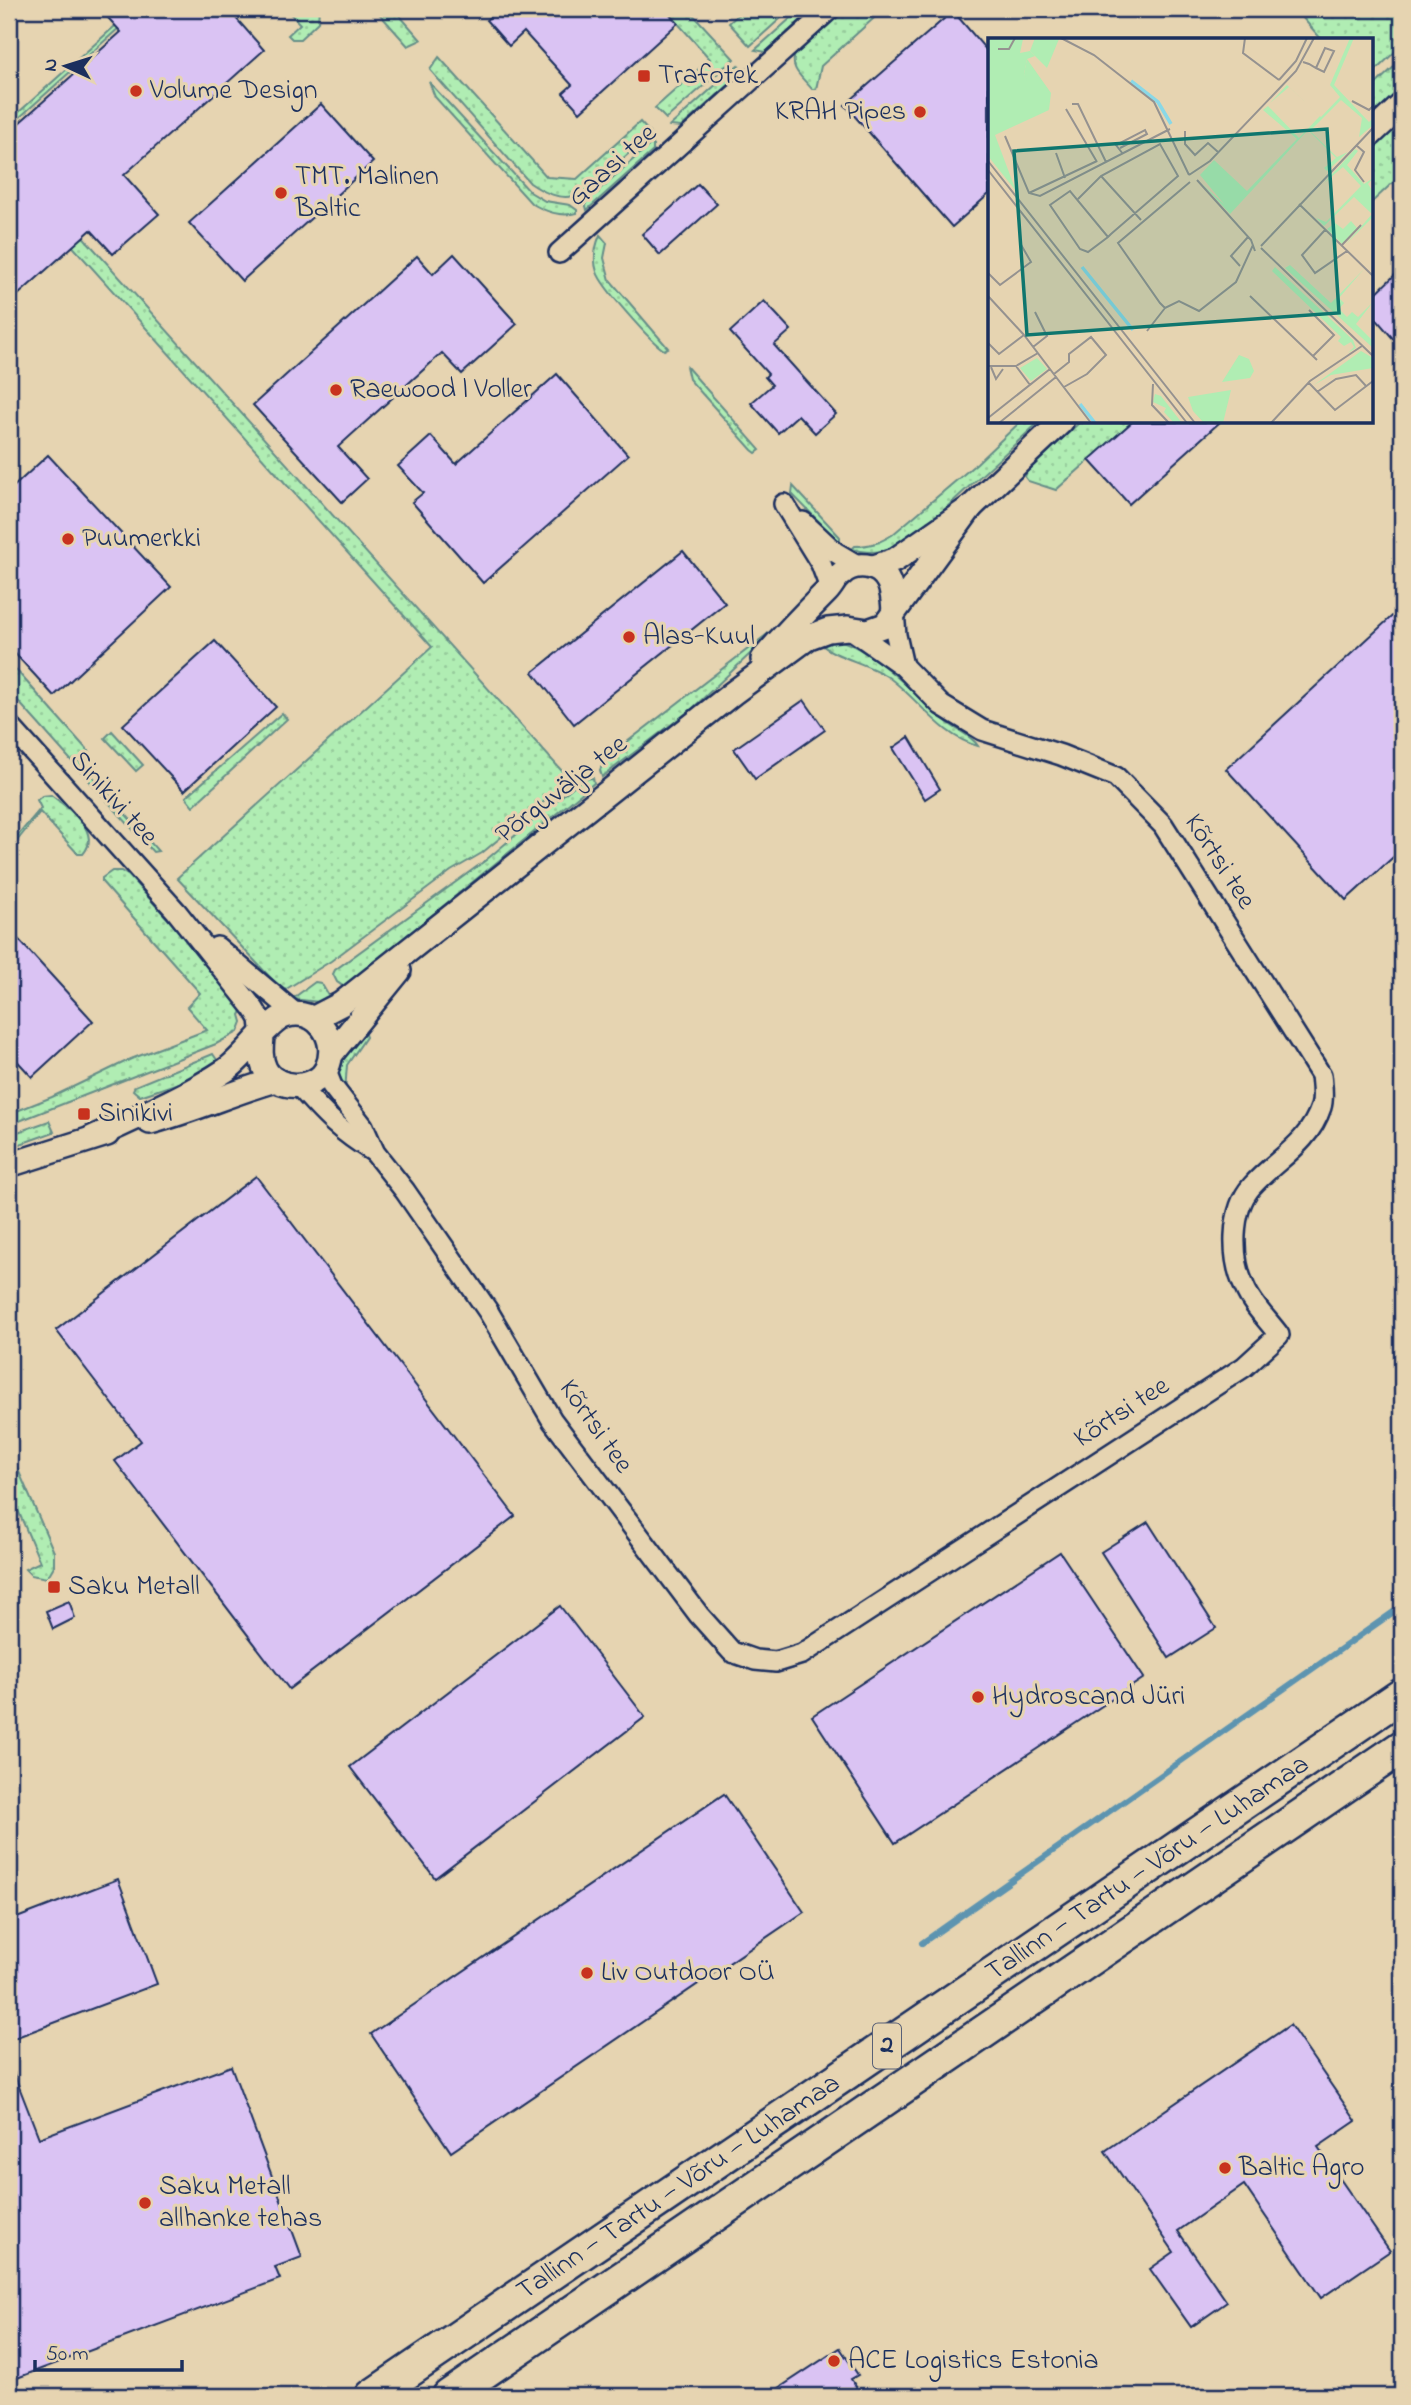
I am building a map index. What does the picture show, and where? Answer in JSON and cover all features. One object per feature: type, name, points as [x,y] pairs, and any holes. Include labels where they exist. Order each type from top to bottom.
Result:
[{"type":"highway","name":"Tallinn — Tartu — Võru — Luhamaa","points":[[372,2396],[1402,1695]]},
{"type":"highway","name":"Tallinn — Tartu — Võru — Luhamaa","points":[[449,2396],[1402,1748]]},
{"type":"street","name":"Gaasi tee","points":[[559,253],[830,9]]},
{"type":"street","points":[[1372,133],[1402,105]]},
{"type":"street","points":[[830,588],[841,573],[895,559],[971,507],[1059,424]]},
{"type":"street","points":[[903,666],[895,635],[894,612],[893,593],[886,575],[835,552],[784,504],[821,564],[830,588],[830,604],[848,628],[868,631],[885,625],[894,612],[971,507]]},
{"type":"street","name":"Põrguvälja tee","points":[[733,693],[830,588]]},
{"type":"street","name":"Põrguvälja tee","points":[[305,1016],[341,1004],[733,693],[809,637],[828,630],[848,628]]},
{"type":"street","name":"Kõrtsi tee","points":[[330,1062],[332,1086],[363,1126],[375,1153],[405,1191],[488,1311],[560,1430],[699,1615],[732,1652],[755,1660],[776,1662],[802,1654],[1244,1367],[1279,1335],[1245,1288],[1235,1253],[1236,1219],[1250,1188],[1302,1142],[1315,1123],[1323,1104],[1321,1075],[1163,825],[1116,778],[1061,755],[982,730],[942,705],[903,666],[848,628]]},
{"type":"street","name":"Sinikivi tee","points":[[9,725],[176,911],[254,1009],[260,1019],[262,1037]]},
{"type":"street","name":"Sinikivi tee","points":[[176,911],[267,992],[305,1016]]},
{"type":"street","name":"Põrguvälja tee","points":[[330,1062],[429,935]]},
{"type":"street","points":[[92,1138],[187,1093],[229,1068],[282,1017],[305,1016],[327,1034],[330,1062],[313,1083],[299,1086],[276,1080],[265,1071],[261,1055],[262,1037]]},
{"type":"street","points":[[9,1165],[92,1138],[186,1113],[240,1090],[276,1080]]},
{"type":"street","name":"Kõrtsi tee","points":[[299,1086],[345,1134],[375,1153]]},
{"type":"green space","points":[[134,9],[140,9],[9,127],[9,121]]},
{"type":"green space","points":[[286,9],[319,9],[318,22],[300,39],[292,39],[288,35],[300,24]]},
{"type":"green space","points":[[375,9],[394,9],[421,40],[408,46]]},
{"type":"green space","points":[[665,9],[688,9],[734,59],[666,119],[655,108],[710,59]]},
{"type":"green space","points":[[739,9],[791,9],[750,46],[729,23],[741,12]]},
{"type":"green space","points":[[801,9],[813,9],[766,52],[755,50]]},
{"type":"green space","points":[[845,9],[884,9],[821,66],[816,89],[812,89],[795,68],[796,52]]},
{"type":"green space","points":[[1295,9],[1402,9],[1402,45],[1372,74],[1372,38],[1320,38]]},
{"type":"green space","points":[[439,57],[547,177],[577,179],[640,122],[650,133],[582,193],[564,197],[554,195],[530,183],[430,70]]},
{"type":"green space","points":[[1402,59],[1402,89],[1372,117],[1372,88]]},
{"type":"green space","points":[[738,65],[741,69],[740,75],[681,127],[670,126]]},
{"type":"green space","points":[[429,82],[530,192],[545,201],[570,205],[577,213],[553,213],[531,203],[435,97]]},
{"type":"green space","points":[[1402,120],[1402,174],[1372,202],[1372,149]]},
{"type":"green space","points":[[653,142],[653,151],[587,210],[585,202]]},
{"type":"green space","points":[[9,154],[570,780],[482,853],[451,871],[331,961],[283,991],[177,878],[432,647],[59,231],[9,275],[9,255],[52,215],[9,167]]},
{"type":"green space","points":[[600,235],[607,243],[604,258],[610,280],[668,348],[664,350],[649,337],[601,279],[595,258]]},
{"type":"green space","points":[[686,366],[760,450],[756,453],[752,450],[689,379]]},
{"type":"green space","points":[[1018,424],[1037,424],[909,542],[881,551],[852,549],[855,546],[874,544],[892,535],[977,463]]},
{"type":"green space","points":[[1078,424],[1130,424],[1056,490],[1028,481],[1025,477],[1027,471]]},
{"type":"green space","points":[[793,486],[840,537],[840,543],[792,494]]},
{"type":"green space","points":[[787,619],[693,708],[602,777],[600,770],[605,759]]},
{"type":"green space","points":[[831,639],[845,642],[876,660],[978,746],[941,726],[888,677],[833,652],[820,643]]},
{"type":"green space","points":[[9,662],[89,752],[79,761],[158,851],[153,852],[9,691]]},
{"type":"green space","points":[[282,713],[287,719],[193,806],[186,797]]},
{"type":"green space","points":[[112,731],[143,765],[136,771],[105,738]]},
{"type":"green space","points":[[593,778],[594,783],[344,987],[337,982],[333,974],[335,970],[486,860],[582,779]]},
{"type":"green space","points":[[51,795],[73,813],[86,829],[88,846],[83,854],[78,854],[40,812],[9,851],[9,846],[41,808],[37,800]]},
{"type":"green space","points":[[112,871],[121,871],[129,876],[246,1005],[240,1015],[242,1022],[238,1032],[216,1044],[9,1125],[9,1114],[52,1097],[131,1059],[207,1030],[187,1007],[200,993],[102,882],[102,878]]},
{"type":"green space","points":[[315,982],[321,983],[330,998],[319,1002],[292,999]]},
{"type":"green space","points":[[362,1026],[366,1037],[347,1065],[345,1092],[339,1075],[340,1067],[347,1049]]},
{"type":"green space","points":[[213,1054],[221,1066],[208,1073],[140,1096],[133,1090],[135,1086]]},
{"type":"green space","points":[[49,1121],[54,1132],[9,1148],[9,1135]]},
{"type":"green space","points":[[9,1449],[54,1552],[54,1566],[47,1578],[31,1575],[25,1569],[40,1562],[9,1489]]},
{"type":"building","name":"Volume Design","points":[[100,9],[228,9],[264,50],[124,175],[159,214],[113,254],[91,230],[9,303],[9,132],[121,32]]},
{"type":"building","points":[[499,9],[665,9],[678,23],[580,112],[563,93],[572,85],[524,32],[509,46],[486,20]]},
{"type":"building","name":"KRAH Pipes","points":[[953,11],[988,52],[988,195],[952,227],[845,105]]},
{"type":"building","name":"TMT. Malinen Baltic","points":[[321,104],[373,162],[242,281],[189,223]]},
{"type":"building","points":[[698,184],[717,204],[660,255],[642,234]]},
{"type":"building","name":"Raewood | Voller","points":[[454,254],[517,324],[462,374],[442,353],[338,447],[367,479],[342,502],[253,405],[417,256],[433,274]]},
{"type":"building","points":[[1402,268],[1402,349],[1372,314],[1372,297]]},
{"type":"building","points":[[764,301],[791,330],[774,345],[836,414],[815,433],[798,415],[778,433],[751,403],[772,385],[765,377],[768,374],[730,332]]},
{"type":"building","points":[[557,374],[628,455],[483,583],[412,502],[423,493],[398,466],[431,436],[456,464]]},
{"type":"building","points":[[1130,424],[1218,424],[1129,504],[1089,460]]},
{"type":"building","name":"Puumerkki","points":[[48,455],[171,587],[54,696],[9,647],[9,491]]},
{"type":"building","name":"Alas-Kuul","points":[[683,551],[725,603],[574,724],[533,672]]},
{"type":"building","points":[[1402,607],[1402,849],[1346,900],[1226,769]]},
{"type":"building","points":[[215,641],[276,707],[184,791],[123,725]]},
{"type":"building","points":[[804,700],[825,730],[755,779],[734,749]]},
{"type":"building","points":[[909,737],[940,789],[925,799],[893,748]]},
{"type":"building","points":[[9,929],[93,1021],[32,1077],[9,1052]]},
{"type":"building","points":[[256,1176],[515,1516],[289,1689],[115,1461],[141,1441],[56,1330]]},
{"type":"building","points":[[1148,1522],[1216,1628],[1169,1658],[1101,1552]]},
{"type":"building","name":"Hydroscand Jüri","points":[[1060,1552],[1144,1678],[895,1843],[812,1716]]},
{"type":"building","points":[[69,1601],[75,1618],[53,1629],[46,1611]]},
{"type":"building","points":[[560,1606],[645,1717],[435,1878],[350,1767]]},
{"type":"building","name":"Liv Outdoor OÜ","points":[[724,1794],[804,1912],[451,2152],[371,2034]]},
{"type":"building","points":[[118,1879],[157,1984],[9,2040],[9,1921]]},
{"type":"building","name":"Baltic Agro","points":[[1290,2025],[1356,2121],[1318,2147],[1390,2251],[1321,2298],[1244,2185],[1178,2231],[1227,2302],[1191,2327],[1150,2269],[1174,2252],[1105,2151]]},
{"type":"building","name":"Saku Metall allhanke tehas","points":[[9,2061],[39,2138],[231,2066],[302,2257],[275,2267],[280,2279],[9,2381]]},
{"type":"building","name":"ACE Logistics Estonia","points":[[840,2348],[858,2375],[851,2379],[862,2396],[767,2396]]},
{"type":"waterway","points":[[922,1943],[1402,1606]]},
{"type":"place","name":"Trafotek","points":[[644,76]]},
{"type":"place","name":"Volume Design","points":[[136,91]]},
{"type":"place","name":"KRAH Pipes","points":[[920,112]]},
{"type":"place","name":"TMT. Malinen Baltic","points":[[281,193]]},
{"type":"place","name":"Raewood | Voller","points":[[336,390]]},
{"type":"place","name":"Puumerkki","points":[[68,539]]},
{"type":"place","name":"Alas-Kuul","points":[[629,637]]},
{"type":"place","name":"Sinikivi","points":[[84,1114]]},
{"type":"place","name":"Saku Metall","points":[[54,1587]]},
{"type":"place","name":"Hydroscand Jüri","points":[[978,1697]]},
{"type":"place","name":"Liv Outdoor OÜ","points":[[587,1973]]},
{"type":"place","name":"Baltic Agro","points":[[1225,2168]]},
{"type":"place","name":"Saku Metall allhanke tehas","points":[[145,2203]]},
{"type":"place","name":"ACE Logistics Estonia","points":[[834,2361]]}]
